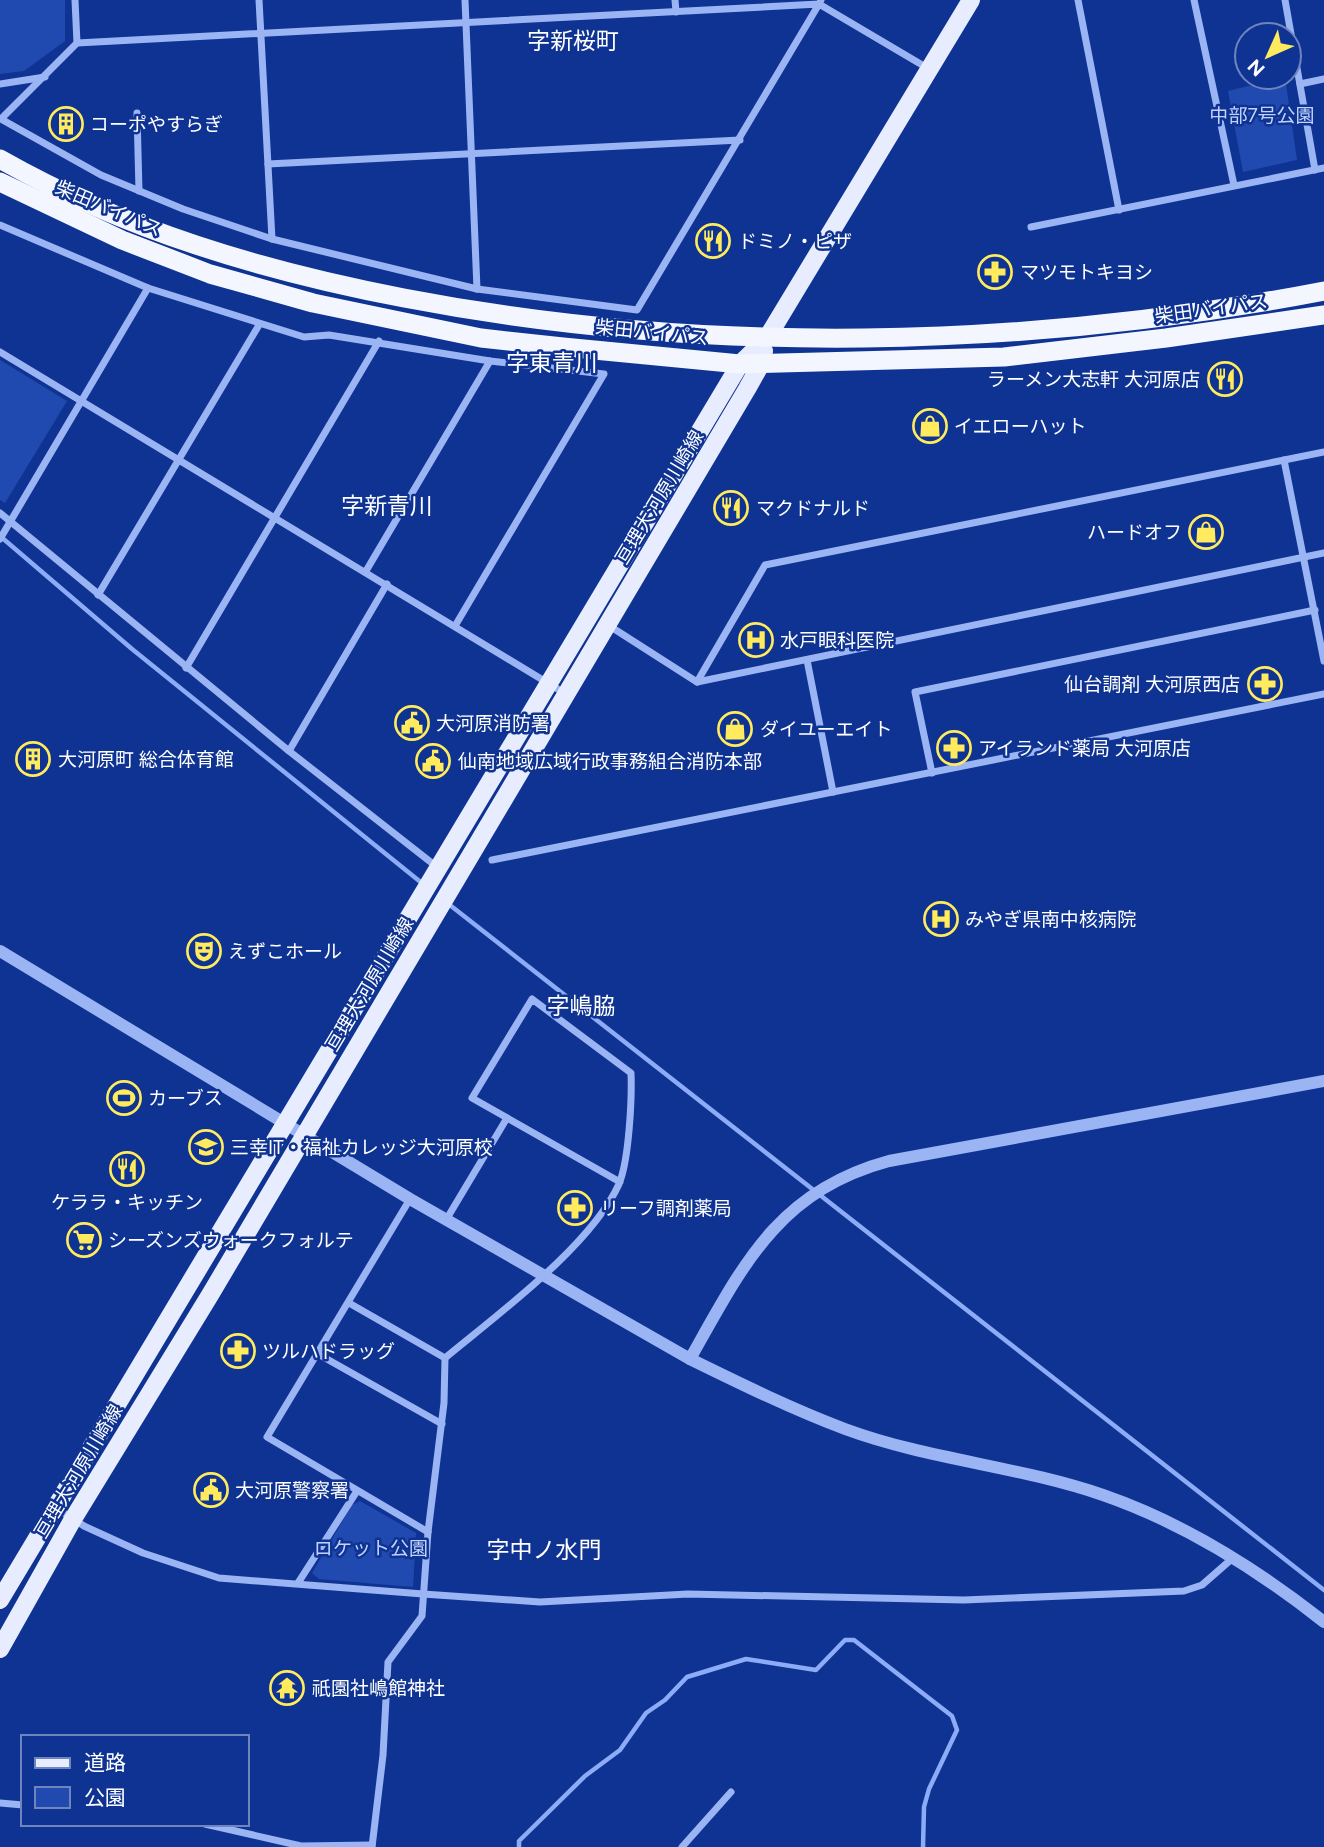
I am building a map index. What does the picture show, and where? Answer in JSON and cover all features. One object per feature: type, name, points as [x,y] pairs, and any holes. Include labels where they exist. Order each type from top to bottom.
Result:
[{"type":"highway","name":"柴田バイパス","points":[[0,159],[89,204],[160,233],[334,285],[508,316],[720,337],[898,338],[1042,328],[1200,311],[1324,291]]},
{"type":"highway","name":"柴田バイパス","points":[[0,182],[122,240],[210,274],[313,303],[481,338],[740,364],[1004,357],[1166,338],[1324,314]]},
{"type":"main road","name":"亘理大河原川崎線","points":[[0,1600],[740,364],[767,338],[971,0]]},
{"type":"main road","name":"亘理大河原川崎線","points":[[0,1649],[73,1519],[533,751],[761,364],[767,338]]},
{"type":"street","points":[[75,0],[77,43]]},
{"type":"street","points":[[259,0],[272,239]]},
{"type":"street","points":[[465,0],[477,289]]},
{"type":"street","points":[[675,0],[676,12]]},
{"type":"street","points":[[1078,0],[1119,210]]},
{"type":"street","points":[[1194,0],[1234,185]]},
{"type":"street","points":[[1285,0],[1289,21]]},
{"type":"street","points":[[820,2],[637,310],[477,289],[272,239],[101,176],[1,119],[46,77],[77,43],[820,2],[930,69]]},
{"type":"street","points":[[0,84],[46,77]]},
{"type":"street","points":[[1303,83],[1324,79]]},
{"type":"street","points":[[1301,91],[1315,170]]},
{"type":"street","points":[[137,113],[139,191]]},
{"type":"street","points":[[268,164],[471,156],[740,140]]},
{"type":"street","points":[[1031,227],[1324,168]]},
{"type":"street","points":[[0,225],[148,288],[304,337],[329,335],[379,341],[490,361],[604,374],[455,626]]},
{"type":"street","points":[[0,539],[148,288]]},
{"type":"street","points":[[98,595],[259,325]]},
{"type":"street","points":[[187,667],[379,341]]},
{"type":"street","points":[[0,352],[566,694]]},
{"type":"street","points":[[366,571],[490,361]]},
{"type":"street","points":[[697,682],[765,565],[1324,452]]},
{"type":"street","points":[[1284,460],[1324,661]]},
{"type":"street","points":[[0,513],[289,751],[430,881]]},
{"type":"street","points":[[608,625],[697,682],[1324,553]]},
{"type":"street","points":[[289,751],[387,584]]},
{"type":"street","points":[[932,773],[915,692],[1315,610]]},
{"type":"street","points":[[807,660],[833,792]]},
{"type":"street","points":[[492,860],[1324,694]]},
{"type":"street","points":[[514,739],[533,751]]},
{"type":"street","points":[[0,951],[410,1199],[690,1359],[759,1393],[846,1429],[908,1448],[1021,1472],[1103,1495],[1182,1528],[1235,1557],[1324,1622]]},
{"type":"street","points":[[214,1826],[301,1846],[372,1846],[383,1755],[388,1662],[422,1616],[428,1532],[442,1424],[445,1358],[543,1277],[603,1212],[620,1182],[631,1103],[631,1073],[531,999],[472,1098],[620,1182]]},
{"type":"street","points":[[690,1359],[760,1247],[801,1201],[853,1171],[889,1161],[1324,1081]]},
{"type":"street","points":[[446,1220],[507,1118]]},
{"type":"street","points":[[410,1199],[267,1437],[428,1532]]},
{"type":"street","points":[[349,1303],[445,1358]]},
{"type":"street","points":[[318,1354],[442,1424]]},
{"type":"street","points":[[298,1583],[357,1490]]},
{"type":"street","points":[[54,1507],[143,1553],[219,1578],[540,1602],[688,1594],[964,1600],[1184,1591],[1202,1585],[1235,1557]]},
{"type":"street","points":[[682,1847],[731,1792]]},
{"type":"street","points":[[0,1803],[21,1805]]},
{"type":"green space","points":[[0,0],[65,0],[65,41],[24,71],[0,74]]},
{"type":"green space","name":"中部7号公園","points":[[1228,91],[1287,91],[1297,160],[1243,172]]},
{"type":"green space","points":[[0,360],[67,401],[5,503],[0,500]]},
{"type":"green space","name":"ロケット公園","points":[[360,1501],[416,1533],[413,1587],[319,1579],[312,1573],[352,1505]]},
{"type":"waterway","points":[[0,536],[132,649],[423,884]]},
{"type":"waterway","points":[[446,902],[1324,1590]]},
{"type":"waterway","points":[[519,1847],[519,1841],[585,1776],[620,1750],[646,1713],[665,1700],[687,1677],[746,1659],[816,1670],[845,1640],[854,1640],[952,1716],[957,1730],[929,1789],[924,1807],[923,1847]]},
{"type":"place","name":"コーポやすらぎ","points":[[66,124]]},
{"type":"place","name":"ドミノ・ピザ","points":[[713,241]]},
{"type":"place","name":"マツモトキヨシ","points":[[995,272]]},
{"type":"place","name":"ラーメン大志軒 大河原店","points":[[1225,379]]},
{"type":"place","name":"イエローハット","points":[[930,426]]},
{"type":"place","name":"マクドナルド","points":[[731,508]]},
{"type":"place","name":"ハードオフ","points":[[1206,532]]},
{"type":"place","name":"水戸眼科医院","points":[[756,640]]},
{"type":"place","name":"仙台調剤 大河原西店","points":[[1265,684]]},
{"type":"place","name":"大河原消防署","points":[[412,723]]},
{"type":"place","name":"ダイユーエイト","points":[[735,729]]},
{"type":"place","name":"アイランド薬局 大河原店","points":[[954,748]]},
{"type":"place","name":"大河原町 総合体育館","points":[[33,759]]},
{"type":"place","name":"仙南地域広域行政事務組合消防本部","points":[[433,761]]},
{"type":"place","name":"みやぎ県南中核病院","points":[[941,919]]},
{"type":"place","name":"えずこホール","points":[[204,951]]},
{"type":"place","name":"カーブス","points":[[124,1098]]},
{"type":"place","name":"三幸IT・福祉カレッジ大河原校","points":[[206,1147]]},
{"type":"place","name":"ケララ・キッチン","points":[[127,1169]]},
{"type":"place","name":"リーフ調剤薬局","points":[[575,1208]]},
{"type":"place","name":"シーズンズウォークフォルテ","points":[[84,1240]]},
{"type":"place","name":"ツルハドラッグ","points":[[238,1351]]},
{"type":"place","name":"大河原警察署","points":[[211,1490]]},
{"type":"place","name":"祇園社嶋館神社","points":[[287,1688]]},
{"type":"district","name":"字新桜町","points":[[573,41]]},
{"type":"district","name":"字東青川","points":[[552,363]]},
{"type":"district","name":"字新青川","points":[[387,506]]},
{"type":"district","name":"字嶋脇","points":[[581,1006]]},
{"type":"district","name":"字中ノ水門","points":[[544,1550]]}]
